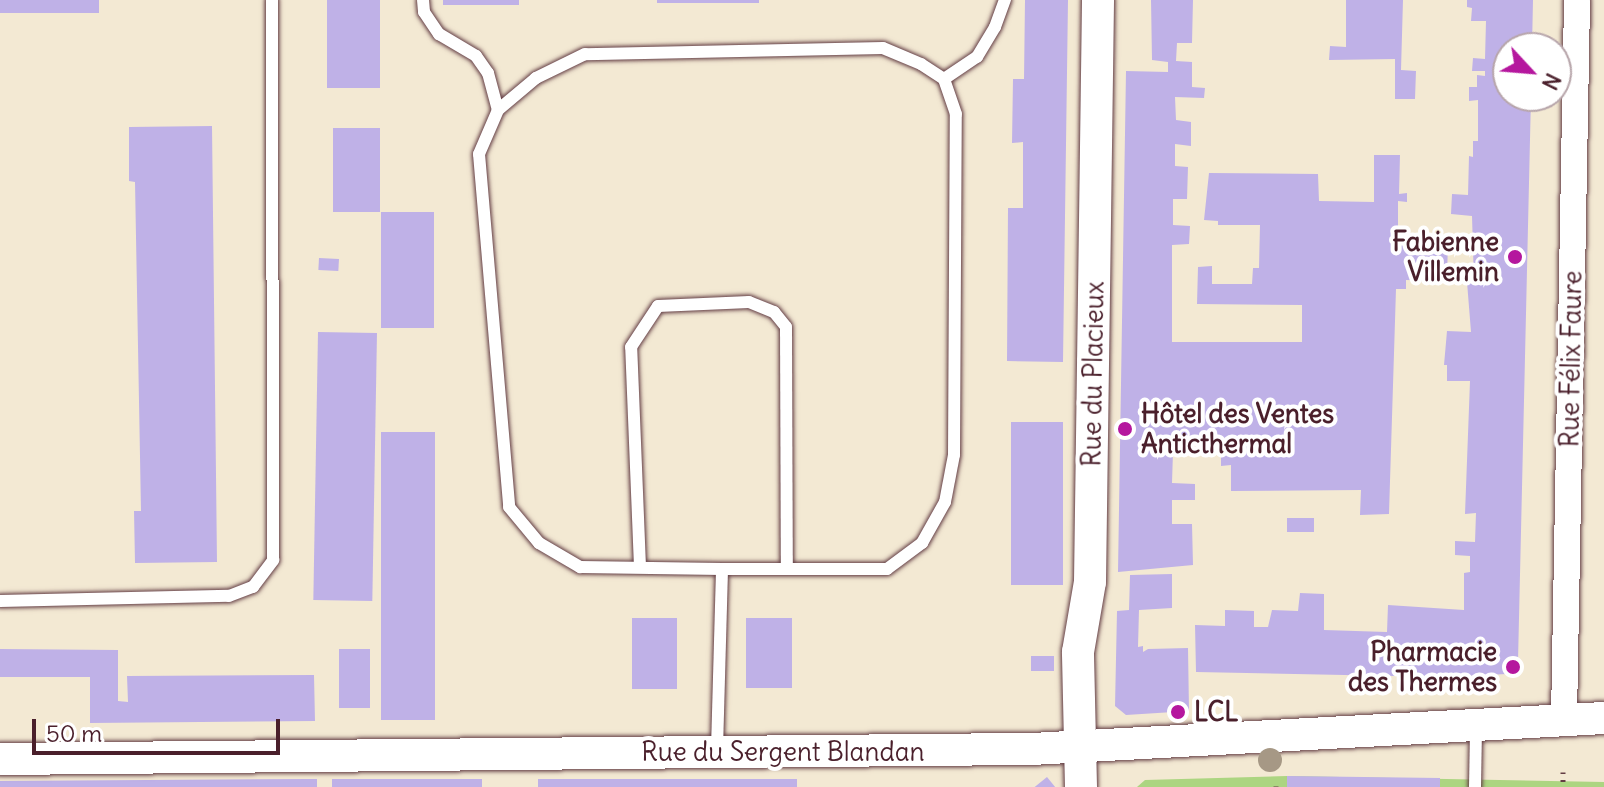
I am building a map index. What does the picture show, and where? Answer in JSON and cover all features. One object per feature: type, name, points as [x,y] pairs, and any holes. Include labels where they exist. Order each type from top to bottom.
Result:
[{"type":"street","name":"Rue du Placieux","points":[[1081,787],[1078,652],[1090,582],[1098,0]]},
{"type":"street","name":"Rue Félix Faure","points":[[1564,718],[1577,0]]},
{"type":"street","name":"Rue du Sergent Blandan","points":[[0,759],[1079,747],[1604,718]]},
{"type":"lane","points":[[0,601],[229,596],[253,587],[273,560],[272,0]]},
{"type":"lane","points":[[423,0],[424,12],[439,34],[476,56],[488,73],[498,110]]},
{"type":"lane","points":[[944,79],[977,57],[995,27],[1005,0]]},
{"type":"lane","points":[[883,48],[921,64],[944,79],[956,114],[954,455],[945,502],[922,543],[887,569],[722,569],[580,567],[539,543],[509,507],[479,154],[498,110],[536,78],[585,54],[883,48]]},
{"type":"lane","points":[[640,567],[631,347],[658,306],[749,302],[774,312],[786,327],[787,569]]},
{"type":"lane","points":[[717,752],[722,569]]},
{"type":"lane","points":[[1475,787],[1476,724]]},
{"type":"path","points":[[1563,772],[1563,787]]},
{"type":"green space","points":[[1287,776],[1604,782],[1604,787],[1137,787],[1145,780]]},
{"type":"building","points":[[0,0],[99,0],[99,13],[0,13]]},
{"type":"building","points":[[327,0],[380,0],[380,88],[327,88]]},
{"type":"building","points":[[443,0],[519,0],[519,5],[443,5]]},
{"type":"building","points":[[657,0],[759,0],[759,3],[657,3]]},
{"type":"building","points":[[1025,0],[1068,0],[1063,362],[1007,361],[1008,208],[1023,208],[1023,142],[1012,143],[1013,79],[1024,79]]},
{"type":"building","points":[[1151,0],[1193,0],[1192,43],[1177,43],[1176,61],[1192,62],[1192,87],[1205,88],[1204,98],[1175,97],[1176,120],[1191,122],[1191,146],[1175,144],[1175,166],[1188,167],[1187,199],[1173,199],[1173,225],[1190,226],[1189,244],[1172,245],[1172,342],[1302,342],[1302,305],[1197,304],[1198,267],[1212,266],[1212,284],[1252,284],[1253,268],[1259,268],[1260,225],[1218,225],[1218,221],[1204,220],[1209,173],[1318,174],[1319,201],[1374,202],[1374,155],[1400,155],[1399,194],[1407,193],[1407,202],[1398,201],[1398,236],[1448,238],[1447,281],[1406,280],[1406,289],[1396,289],[1389,514],[1360,515],[1361,490],[1231,491],[1231,465],[1221,466],[1221,441],[1193,441],[1193,452],[1173,452],[1172,483],[1195,484],[1195,500],[1172,500],[1172,524],[1192,524],[1193,565],[1118,572],[1126,71],[1168,72],[1168,62],[1152,60]]},
{"type":"building","points":[[1346,0],[1403,0],[1401,70],[1416,71],[1415,99],[1395,99],[1395,59],[1329,60],[1330,46],[1346,47]]},
{"type":"building","points":[[1467,0],[1533,0],[1532,32],[1492,32],[1492,112],[1531,112],[1518,662],[1507,674],[1444,677],[1196,672],[1195,625],[1225,626],[1225,610],[1254,611],[1254,627],[1268,627],[1272,610],[1298,611],[1300,593],[1324,594],[1324,630],[1387,632],[1388,605],[1464,610],[1464,573],[1470,572],[1470,556],[1455,555],[1455,541],[1475,542],[1476,513],[1465,514],[1470,381],[1447,381],[1447,365],[1444,365],[1447,331],[1471,332],[1467,282],[1474,282],[1472,216],[1451,214],[1452,194],[1468,195],[1469,156],[1473,157],[1473,141],[1478,141],[1478,100],[1469,101],[1469,87],[1477,87],[1477,75],[1485,76],[1485,71],[1472,71],[1473,58],[1485,59],[1486,21],[1471,21],[1472,8],[1467,7]]},
{"type":"building","points":[[212,126],[217,562],[135,563],[134,511],[141,511],[135,182],[129,181],[129,127]]},
{"type":"building","points":[[333,128],[380,128],[380,212],[333,212]]},
{"type":"building","points":[[381,212],[434,212],[434,328],[381,328]]},
{"type":"building","points":[[319,258],[339,259],[338,271],[318,270]]},
{"type":"building","points":[[318,332],[377,333],[372,601],[313,600]]},
{"type":"building","points":[[1011,422],[1063,422],[1063,585],[1011,585]]},
{"type":"building","points":[[381,432],[435,432],[435,720],[381,720]]},
{"type":"building","points":[[1287,518],[1314,518],[1314,532],[1287,532]]},
{"type":"building","points":[[1172,574],[1172,608],[1139,610],[1138,647],[1143,646],[1143,652],[1148,649],[1188,648],[1189,711],[1126,715],[1115,706],[1117,611],[1129,610],[1130,575]]},
{"type":"building","points":[[632,618],[677,618],[677,689],[632,689]]},
{"type":"building","points":[[746,618],[792,618],[792,688],[746,688]]},
{"type":"building","points":[[0,649],[118,650],[118,701],[128,702],[127,676],[314,675],[315,721],[90,723],[90,677],[0,677]]},
{"type":"building","points":[[339,649],[370,649],[370,708],[339,708]]},
{"type":"building","points":[[1031,656],[1054,656],[1054,671],[1031,671]]},
{"type":"building","points":[[1287,776],[1440,778],[1440,787],[1287,787]]},
{"type":"building","points":[[1047,777],[1055,787],[1035,787]]},
{"type":"building","points":[[317,779],[317,787],[0,787],[0,781]]},
{"type":"building","points":[[332,779],[482,779],[482,787],[332,787]]},
{"type":"building","points":[[538,779],[797,779],[797,787],[538,787]]},
{"type":"place","name":"Fabienne Villemin","points":[[1515,257]]},
{"type":"place","name":"Hôtel des Ventes Anticthermal","points":[[1125,429]]},
{"type":"place","name":"Pharmacie des Thermes","points":[[1513,667]]},
{"type":"place","name":"LCL","points":[[1178,712]]}]
